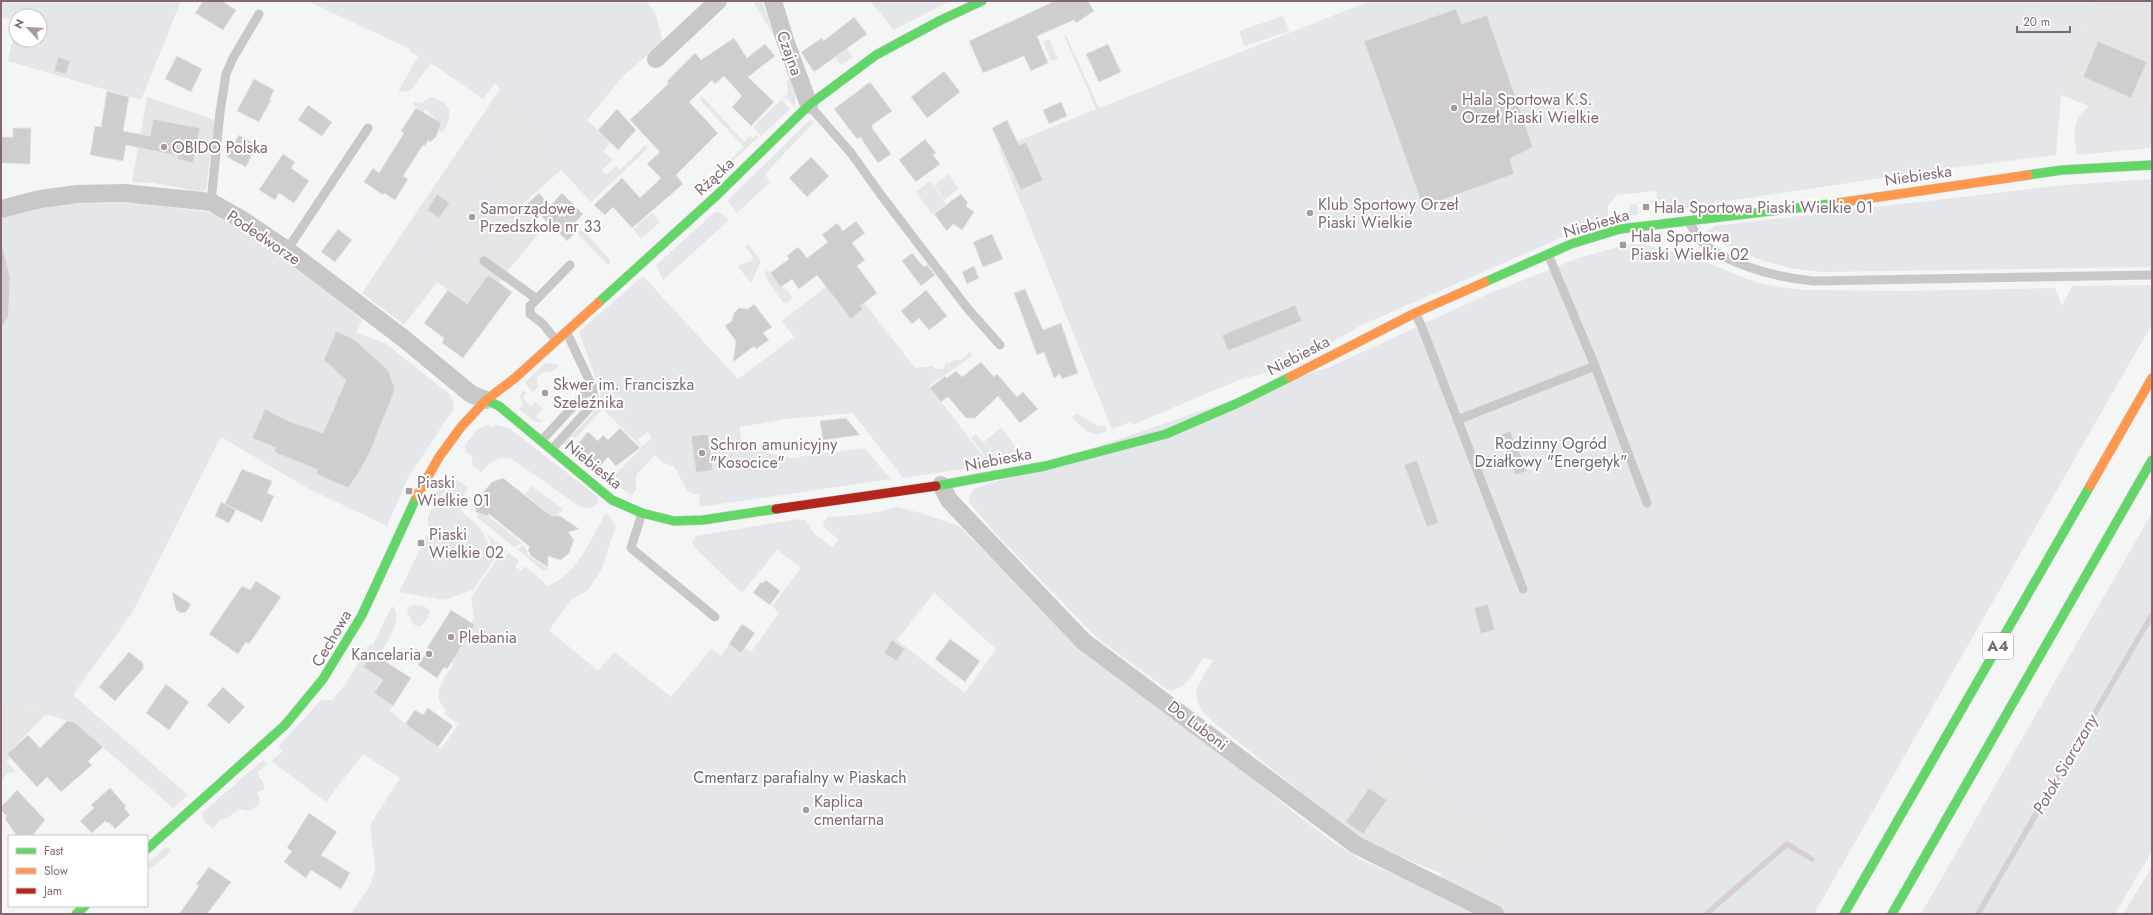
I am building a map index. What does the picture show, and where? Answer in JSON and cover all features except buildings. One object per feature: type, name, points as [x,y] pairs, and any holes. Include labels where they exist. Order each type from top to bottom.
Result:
[{"type":"main road","name":"Rżącka","points":[[486,400],[515,378],[716,196],[809,105],[876,55],[941,20],[982,1]]},
{"type":"main road","name":"Niebieska","points":[[486,400],[499,406],[542,440],[612,500],[642,513],[674,521],[703,520],[941,486],[1045,466],[1166,434],[1240,402],[1415,313],[1571,244],[1620,229],[1782,211],[2062,170],[2152,165]]},
{"type":"main road","name":"A4","points":[[1844,914],[2152,378]]},
{"type":"main road","name":"Cechowa","points":[[148,848],[285,725],[323,680],[362,615],[414,502],[439,457],[461,427],[486,400]]},
{"type":"main road","name":"A4","points":[[1892,914],[2152,460]]},
{"type":"main road","points":[[76,914],[84,907]]},
{"type":"street","points":[[656,59],[718,1]]},
{"type":"street","name":"Czajna","points":[[773,1],[785,40],[809,105]]},
{"type":"street","name":"Podedworze","points":[[1,209],[40,199],[77,194],[124,193],[211,202],[241,219],[287,250],[403,338],[466,389],[486,400]]},
{"type":"street","name":"Do Luboni","points":[[941,486],[949,500],[1083,641],[1356,845],[1495,914]]},
{"type":"lane","points":[[211,202],[218,123],[226,74],[233,58],[259,14]]},
{"type":"lane","points":[[809,105],[852,153],[881,195],[968,309],[1000,345]]},
{"type":"lane","points":[[287,250],[368,128]]},
{"type":"lane","points":[[1689,221],[1702,241],[1711,249],[1767,274],[1790,279],[1812,281],[2152,275]]},
{"type":"lane","points":[[1548,254],[1594,366],[1647,503]]},
{"type":"lane","points":[[484,262],[536,299]]},
{"type":"lane","points":[[556,340],[542,323],[530,314],[530,306],[570,265]]},
{"type":"lane","points":[[1415,313],[1421,324],[1523,589]]},
{"type":"lane","points":[[552,449],[591,406],[594,398],[592,386],[566,331]]},
{"type":"lane","points":[[1457,420],[1594,366]]},
{"type":"lane","points":[[542,440],[592,386]]},
{"type":"lane","points":[[642,513],[631,548],[715,617]]},
{"type":"shaded area","points":[[2097,1],[2152,1],[2152,107],[2099,110],[2061,95]]},
{"type":"shaded area","name":"Samorządowe Przedszkole nr 33","points":[[500,89],[561,170],[519,207],[542,227],[542,229],[499,282],[512,292],[463,358],[442,343],[448,334],[439,328],[436,332],[424,323],[448,290],[437,282],[404,325],[362,293]]},
{"type":"shaded area","points":[[147,97],[215,120],[206,190],[201,192],[153,183],[132,182]]},
{"type":"shaded area","points":[[1,242],[10,277],[8,317],[1,327]]},
{"type":"shaded area","points":[[1,703],[45,715],[7,754],[10,758],[1,767]]},
{"type":"shaded area","points":[[1391,749],[1500,840],[1482,872],[1450,867],[1440,873],[1373,845],[1342,823]]},
{"type":"shaded area","points":[[2152,867],[2152,914],[2123,914]]},
{"type":"green space","points":[[1,1],[181,1],[141,100],[8,61],[11,48],[48,48],[48,8],[8,8],[8,19],[1,18]]},
{"type":"green space","points":[[307,1],[646,1],[655,12],[663,42],[624,75],[587,120],[611,142],[603,151],[613,160],[602,170],[606,175],[616,166],[620,170],[645,145],[648,148],[591,202],[561,170],[495,83],[483,99],[431,63],[410,91],[398,92],[418,56],[409,51],[410,49]]},
{"type":"green space","points":[[753,1],[762,1],[774,36]]},
{"type":"green space","points":[[870,1],[950,1],[894,30]]},
{"type":"green space","name":"Klub Sportowy Orzeł Piaski Wielkie","points":[[1370,1],[2097,1],[2061,95],[2056,155],[1928,171],[1654,212],[1652,202],[1637,204],[1638,215],[1627,216],[1630,205],[1657,199],[1656,191],[1617,195],[1608,206],[1608,216],[1588,228],[1582,226],[1578,221],[1562,228],[1563,237],[1362,325],[1287,368],[1241,379],[1132,425],[1130,422],[1112,429],[999,149],[1096,109],[1064,36],[1066,35],[1099,108]]},
{"type":"green space","points":[[1283,16],[1289,31],[1244,46],[1239,31]]},
{"type":"green space","points":[[835,32],[853,57],[841,65],[824,40]]},
{"type":"green space","points":[[1049,39],[1058,59],[1051,61],[1043,42]]},
{"type":"green space","points":[[787,79],[790,80],[795,93],[794,106],[786,97],[782,100],[790,109],[761,136],[753,127],[788,93]]},
{"type":"green space","points":[[702,96],[744,142],[750,136],[753,138],[757,135],[759,137],[725,168],[722,163],[729,161],[744,147],[699,99]]},
{"type":"green space","points":[[430,97],[443,102],[449,110],[450,115],[446,127],[442,133],[437,129],[432,118],[434,116],[425,110],[423,113],[413,104],[414,102],[422,103]]},
{"type":"green space","points":[[2090,106],[2099,110],[2152,107],[2152,148],[2077,155],[2075,127],[2080,115]]},
{"type":"green space","points":[[810,120],[815,121],[765,174],[770,182],[737,213],[728,201],[730,198]]},
{"type":"green space","points":[[484,128],[503,144],[487,163],[469,148]]},
{"type":"green space","points":[[949,174],[959,189],[944,200],[934,185]]},
{"type":"green space","points":[[482,176],[503,194],[487,211],[466,192]]},
{"type":"green space","points":[[2152,179],[2152,267],[1824,272],[1792,268],[1765,261],[1726,244],[1711,236],[1707,231],[1714,226],[2065,185]]},
{"type":"green space","points":[[930,181],[946,204],[932,214],[916,192]]},
{"type":"green space","points":[[134,203],[208,212],[236,224],[308,275],[362,320],[356,333],[385,343],[448,393],[452,398],[454,408],[408,478],[387,526],[309,489],[221,437],[132,613],[73,695],[188,795],[173,808],[74,722],[1,703],[1,327],[8,317],[10,277],[1,242],[1,218],[16,212],[33,208],[66,204]]},
{"type":"green space","points":[[715,212],[719,212],[729,220],[663,280],[656,265]]},
{"type":"green space","points":[[652,213],[660,222],[641,239],[633,229]]},
{"type":"green space","points":[[428,227],[444,241],[426,262],[410,247]]},
{"type":"green space","points":[[574,230],[584,231],[610,260],[609,266]]},
{"type":"green space","points":[[748,244],[761,261],[751,283],[738,267],[741,264],[752,261],[753,257],[745,246]]},
{"type":"green space","name":"Rodzinny Ogród Działkowy \"Energetyk\"","points":[[1642,244],[1696,258],[1755,282],[1804,290],[1904,291],[2055,288],[2062,306],[2072,286],[2152,285],[2152,324],[1814,914],[1506,914],[1440,877],[1443,870],[1450,867],[1482,872],[1500,840],[1391,749],[1342,823],[1373,845],[1407,860],[1406,864],[1358,838],[1206,716],[1200,707],[1196,693],[1200,681],[1213,660],[1203,658],[1193,674],[1180,688],[1168,690],[1097,638],[998,536],[969,502],[970,495],[974,489],[1332,366],[1488,294],[1576,259],[1624,245]]},
{"type":"green space","points":[[767,270],[781,287],[788,291],[792,297],[787,303],[783,303],[765,276]]},
{"type":"green space","points":[[842,274],[915,368],[933,366],[935,369],[942,369],[947,362],[949,364],[953,360],[961,360],[970,352],[972,356],[929,386],[990,465],[903,478],[853,413],[787,419],[740,427],[741,447],[791,458],[864,448],[891,479],[700,507],[699,495],[688,492],[674,466],[663,463],[655,455],[636,475],[636,490],[632,495],[601,477],[603,475],[610,480],[642,448],[603,409],[567,447],[563,444],[595,411],[601,399],[598,385],[579,332],[643,276],[738,379],[794,337],[782,321]],"holes":[[[648,432],[652,438],[642,446],[637,440]]]},
{"type":"green space","points":[[550,363],[559,365],[551,373],[545,372],[540,375],[537,379],[538,387],[533,392],[525,383],[544,364]]},
{"type":"green space","points":[[523,390],[526,393],[523,398],[531,406],[536,402],[543,409],[536,416],[542,422],[535,422],[519,409],[523,406],[520,396]]},
{"type":"green space","points":[[1077,414],[1097,425],[1105,426],[1107,431],[1096,434],[1087,431],[1072,417]]},
{"type":"green space","points":[[488,425],[494,428],[495,425],[509,428],[599,498],[598,502],[592,508],[579,506],[512,459],[498,459],[488,465],[481,472],[471,464],[473,457],[465,451],[465,445],[478,429]]},
{"type":"green space","points":[[1001,427],[1018,450],[1012,460],[991,464],[971,438],[976,434],[983,443]]},
{"type":"green space","points":[[449,478],[455,478],[468,488],[463,497],[461,509],[463,513],[481,530],[495,558],[473,590],[444,600],[399,592],[428,533],[428,516],[435,506],[431,504],[441,482],[445,480],[452,485],[455,482],[450,482],[448,480]]},
{"type":"green space","points":[[531,486],[563,509],[555,518],[525,494]]},
{"type":"green space","name":"Cmentarz parafialny w Piaskach","points":[[898,507],[959,526],[1006,572],[1076,647],[1172,715],[1296,814],[1332,841],[1361,860],[1444,896],[1474,914],[351,914],[371,884],[375,867],[370,825],[400,778],[363,754],[326,802],[271,761],[283,751],[278,747],[321,700],[333,700],[346,683],[370,644],[373,645],[392,606],[396,616],[390,637],[380,654],[374,651],[363,667],[383,680],[374,693],[393,706],[390,710],[405,724],[441,749],[458,724],[444,714],[446,710],[441,704],[439,698],[440,686],[454,664],[451,662],[475,626],[471,623],[474,619],[471,597],[495,562],[509,553],[519,561],[515,566],[521,571],[525,566],[548,586],[567,573],[583,554],[606,512],[616,525],[601,571],[588,590],[572,599],[549,630],[598,671],[614,652],[671,697],[711,649],[721,656],[729,644],[741,653],[744,648],[751,652],[779,613],[772,606],[801,568],[777,550],[742,593],[696,549],[692,542],[696,536],[799,519],[806,520],[814,534],[832,547],[839,540],[824,527],[823,523],[828,517],[868,514]],"holes":[[[934,593],[996,649],[965,693],[897,640]]]},
{"type":"green space","points":[[477,513],[487,515],[522,543],[514,547],[478,518]]},
{"type":"green space","points":[[2152,513],[2152,851],[2115,914],[1921,914]]},
{"type":"green space","points":[[487,534],[507,551],[497,557]]},
{"type":"green space","points":[[524,545],[528,555],[549,569],[543,571],[517,549]]},
{"type":"green space","points":[[413,605],[424,606],[430,611],[428,618],[421,626],[414,625],[407,612],[408,607]]},
{"type":"green space","points":[[263,760],[267,764],[257,773],[265,786],[263,790],[257,792],[260,800],[259,805],[249,811],[239,809],[227,818],[220,820],[213,829],[204,821],[202,813]]},
{"type":"green space","points":[[7,762],[15,771],[7,774],[1,781],[1,767]]},
{"type":"green space","points":[[165,847],[169,848],[171,851],[151,869],[148,868],[148,863]]},
{"type":"waterway","name":"Potok Siarczany","points":[[1978,914],[2152,615]]},
{"type":"waterway","points":[[1706,914],[1787,844],[1812,859]]},
{"type":"traffic: fast","points":[[598,303],[716,196],[809,105],[876,55],[941,20],[982,1]]},
{"type":"traffic: fast","points":[[2028,175],[2062,170],[2152,165]]},
{"type":"traffic: fast","points":[[1485,282],[1571,244],[1620,229],[1838,203]]},
{"type":"traffic: fast","points":[[936,486],[1045,466],[1166,434],[1240,402],[1290,377]]},
{"type":"traffic: fast","points":[[486,400],[499,406],[612,500],[642,513],[674,521],[703,520],[776,509]]},
{"type":"traffic: fast","points":[[1892,914],[2152,460]]},
{"type":"traffic: fast","points":[[1844,914],[2090,486]]},
{"type":"traffic: fast","points":[[148,848],[285,725],[323,679],[362,615],[417,496]]},
{"type":"traffic: fast","points":[[76,914],[84,907]]},
{"type":"traffic: slow","points":[[1838,203],[2028,175]]},
{"type":"traffic: slow","points":[[1290,377],[1415,313],[1485,282]]},
{"type":"traffic: slow","points":[[417,496],[439,457],[461,427],[486,400],[515,378],[598,303]]},
{"type":"traffic: slow","points":[[2090,486],[2152,378]]},
{"type":"traffic: jam","points":[[776,509],[936,486]]},
{"type":"place","name":"Hala Sportowa K.S. Orzeł Piaski Wielkie","points":[[1454,108]]},
{"type":"place","name":"OBIDO Polska","points":[[164,147]]},
{"type":"place","name":"Hala Sportowa Piaski Wielkie 01","points":[[1646,207]]},
{"type":"place","name":"Klub Sportowy Orzeł Piaski Wielkie","points":[[1310,213]]},
{"type":"place","name":"Samorządowe Przedszkole nr 33","points":[[472,217]]},
{"type":"place","name":"Hala Sportowa Piaski Wielkie 02","points":[[1623,245]]},
{"type":"place","name":"Skwer im. Franciszka Szeleźnika","points":[[545,393]]},
{"type":"place","name":"Schron amunicyjny \"Kosocice\"","points":[[702,453]]},
{"type":"place","name":"Piaski Wielkie 01","points":[[409,491]]},
{"type":"place","name":"Piaski Wielkie 02","points":[[421,543]]},
{"type":"place","name":"Plebania","points":[[451,637]]},
{"type":"place","name":"Kancelaria","points":[[429,654]]},
{"type":"place","name":"Kaplica cmentarna","points":[[806,810]]}]
